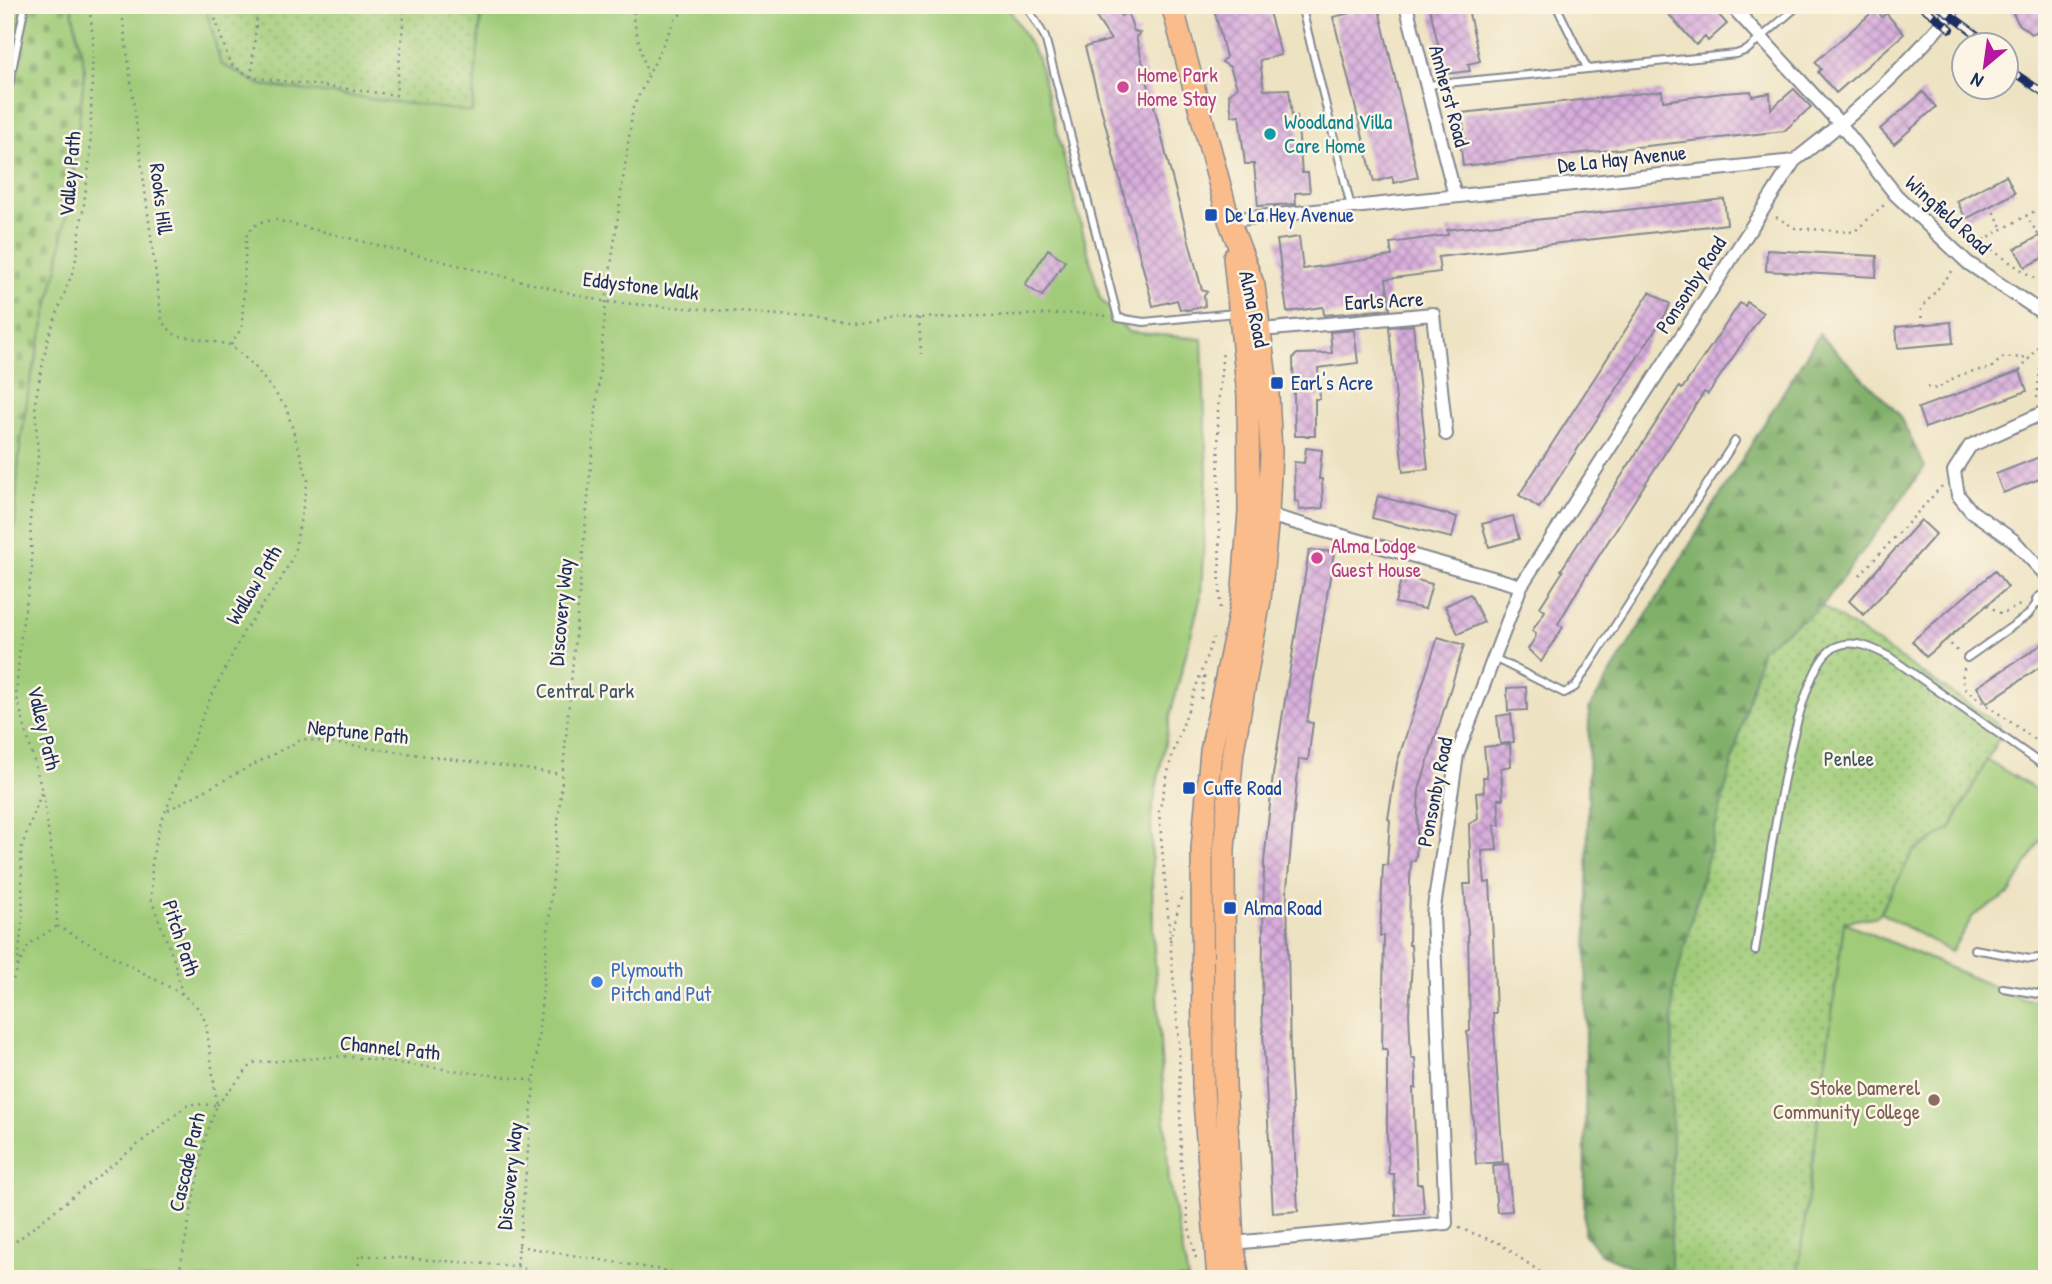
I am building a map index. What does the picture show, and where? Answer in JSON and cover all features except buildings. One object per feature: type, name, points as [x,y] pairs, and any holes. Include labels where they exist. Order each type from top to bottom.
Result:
[{"type":"main road","name":"Alma Road","points":[[1172,5],[1229,220],[1254,286],[1261,330],[1271,452],[1260,600],[1234,751],[1224,849],[1225,1084],[1233,1242],[1239,1279]]},
{"type":"main road","name":"Alma Road","points":[[1218,1279],[1203,1088],[1202,849],[1211,751],[1242,600],[1251,453],[1241,313],[1229,220]]},
{"type":"street","name":"Amherst Road","points":[[1406,5],[1455,195]]},
{"type":"street","name":"Wingfield Road","points":[[1731,5],[1841,125],[1896,195],[1961,257],[2047,316]]},
{"type":"street","points":[[1794,161],[1841,125],[1925,46],[1957,5]]},
{"type":"street","name":"De La Hay Avenue","points":[[1229,220],[1275,218],[1455,195],[1794,161]]},
{"type":"street","name":"Ponsonby Road","points":[[1446,1223],[1433,914],[1457,755],[1521,586],[1794,161]]},
{"type":"street","name":"Earls Acre","points":[[1261,330],[1433,314],[1446,434]]},
{"type":"street","points":[[2047,411],[1970,446],[1954,471],[1958,495],[1972,511],[2014,540],[2047,576]]},
{"type":"street","points":[[1268,515],[1521,586]]},
{"type":"street","points":[[1233,1242],[1446,1223]]},
{"type":"lane","points":[[5,106],[26,5]]},
{"type":"lane","points":[[1026,5],[1045,37],[1118,318],[1144,322],[1241,313]]},
{"type":"lane","points":[[1301,5],[1351,209]]},
{"type":"lane","points":[[1556,5],[1587,68]]},
{"type":"lane","points":[[1426,85],[1736,54],[1760,39],[1799,5]]},
{"type":"lane","points":[[1494,658],[1563,693],[1575,687],[1735,441]]},
{"type":"lane","points":[[1967,659],[2028,615],[2043,598]]},
{"type":"lane","points":[[1755,951],[1789,751],[1812,673],[1819,660],[1833,647],[1849,643],[1869,646],[1890,657],[2047,768]]},
{"type":"lane","points":[[1973,949],[2031,959],[2047,957]]},
{"type":"lane","points":[[2003,988],[2038,994],[2047,992]]},
{"type":"path","name":"Valley Path","points":[[5,999],[17,970],[23,916],[21,849],[42,791],[16,694],[21,633],[32,568],[30,517],[38,458],[35,402],[48,338],[75,265],[90,157],[93,37],[89,5]]},
{"type":"path","name":"Rooks Hill","points":[[121,5],[162,322],[175,335],[231,345]]},
{"type":"path","points":[[214,5],[214,15],[230,64],[251,77],[396,95],[405,5]]},
{"type":"path","points":[[251,77],[258,5]]},
{"type":"path","points":[[635,5],[633,18],[647,75]]},
{"type":"path","name":"Discovery Way","points":[[516,1279],[606,302],[633,108],[674,21],[689,5]]},
{"type":"path","points":[[1762,209],[1796,228],[1854,232],[1896,195]]},
{"type":"path","points":[[1922,325],[1921,309],[1961,257],[1978,241],[2047,204]]},
{"type":"path","points":[[1990,206],[2003,228]]},
{"type":"path","points":[[2026,215],[2039,236]]},
{"type":"path","name":"Eddystone Walk","points":[[231,345],[242,327],[246,237],[250,228],[261,221],[276,219],[606,302],[847,320],[1085,313],[1118,318]]},
{"type":"path","points":[[1978,241],[2047,286]]},
{"type":"path","points":[[919,318],[921,354]]},
{"type":"path","points":[[2020,371],[2047,333]]},
{"type":"path","points":[[2028,419],[2039,390],[2043,339]]},
{"type":"path","name":"Wallow Path","points":[[167,810],[208,703],[244,631],[280,582],[295,554],[308,480],[286,407],[255,367],[231,345]]},
{"type":"path","points":[[1927,387],[1938,389],[1948,380],[1977,370],[1990,369],[2002,358],[2031,357]]},
{"type":"path","points":[[1860,575],[1941,486],[1956,482]]},
{"type":"path","points":[[1987,605],[2002,614],[2031,599],[2043,598]]},
{"type":"path","points":[[1946,639],[1967,659],[1962,680],[1966,690],[2047,748]]},
{"type":"path","name":"Neptune Path","points":[[167,810],[302,739],[561,774]]},
{"type":"path","points":[[17,970],[29,944],[57,926],[56,886],[42,791]]},
{"type":"path","name":"Pitch Path","points":[[167,810],[159,828],[152,860],[151,899],[174,960],[183,994]]},
{"type":"path","name":"Cascade Parh","points":[[57,926],[183,994],[198,1008],[206,1023],[217,1105],[205,1138],[178,1279]]},
{"type":"path","name":"Channel Path","points":[[217,1105],[253,1063],[343,1056],[536,1081]]},
{"type":"path","points":[[5,1250],[189,1104],[217,1105]]},
{"type":"path","points":[[1446,1223],[1499,1243],[1550,1279]]},
{"type":"path","points":[[518,1246],[715,1279]]},
{"type":"path","points":[[358,1279],[359,1255],[517,1266],[556,1279]]},
{"type":"green space","points":[[5,5],[71,5],[85,69],[73,173],[58,266],[30,384],[19,455],[5,683]]},
{"type":"green space","name":"Central Park","points":[[71,5],[205,5],[221,64],[472,111],[482,5],[1007,5],[1038,59],[1100,298],[1128,332],[1202,339],[1207,473],[1201,596],[1171,712],[1151,816],[1153,931],[1169,1182],[1188,1279],[5,1279],[5,683],[19,455],[29,387],[58,266],[73,173],[85,69]]},
{"type":"green space","points":[[205,5],[482,5],[472,112],[261,85],[221,64]]},
{"type":"green space","points":[[1819,334],[1898,413],[1925,467],[1822,606],[1762,648],[1673,992],[1671,1279],[1651,1279],[1648,1274],[1601,1254],[1584,1234],[1589,709]]},
{"type":"green space","name":"Penlee","points":[[1822,606],[1999,725],[1999,738],[1950,829],[1913,852],[1878,916],[1844,922],[1797,1279],[1671,1279],[1673,992],[1762,648]]},
{"type":"green space","points":[[1987,760],[2047,796],[2047,829],[2010,893],[1973,916],[1951,952],[1880,912],[1913,852],[1950,829]]},
{"type":"green space","name":"Stoke Damerel Community College","points":[[1844,922],[2022,999],[2047,999],[2047,1279],[1797,1279]]},
{"type":"railway","points":[[1920,5],[1951,29]]},
{"type":"railway","points":[[1937,5],[1973,32]]},
{"type":"railway","points":[[2021,77],[2047,95]]},
{"type":"place","name":"Home Park Home Stay","points":[[1123,87]]},
{"type":"place","name":"Woodland Villa Care Home","points":[[1270,134]]},
{"type":"place","name":"De La Hey Avenue","points":[[1211,215]]},
{"type":"place","name":"Earl's Acre","points":[[1277,383]]},
{"type":"place","name":"Alma Lodge Guest House","points":[[1317,558]]},
{"type":"place","name":"Cuffe Road","points":[[1189,788]]},
{"type":"place","name":"Alma Road","points":[[1230,908]]},
{"type":"place","name":"Plymouth Pitch and Put","points":[[597,982]]},
{"type":"place","name":"Stoke Damerel Community College","points":[[1934,1100]]}]
